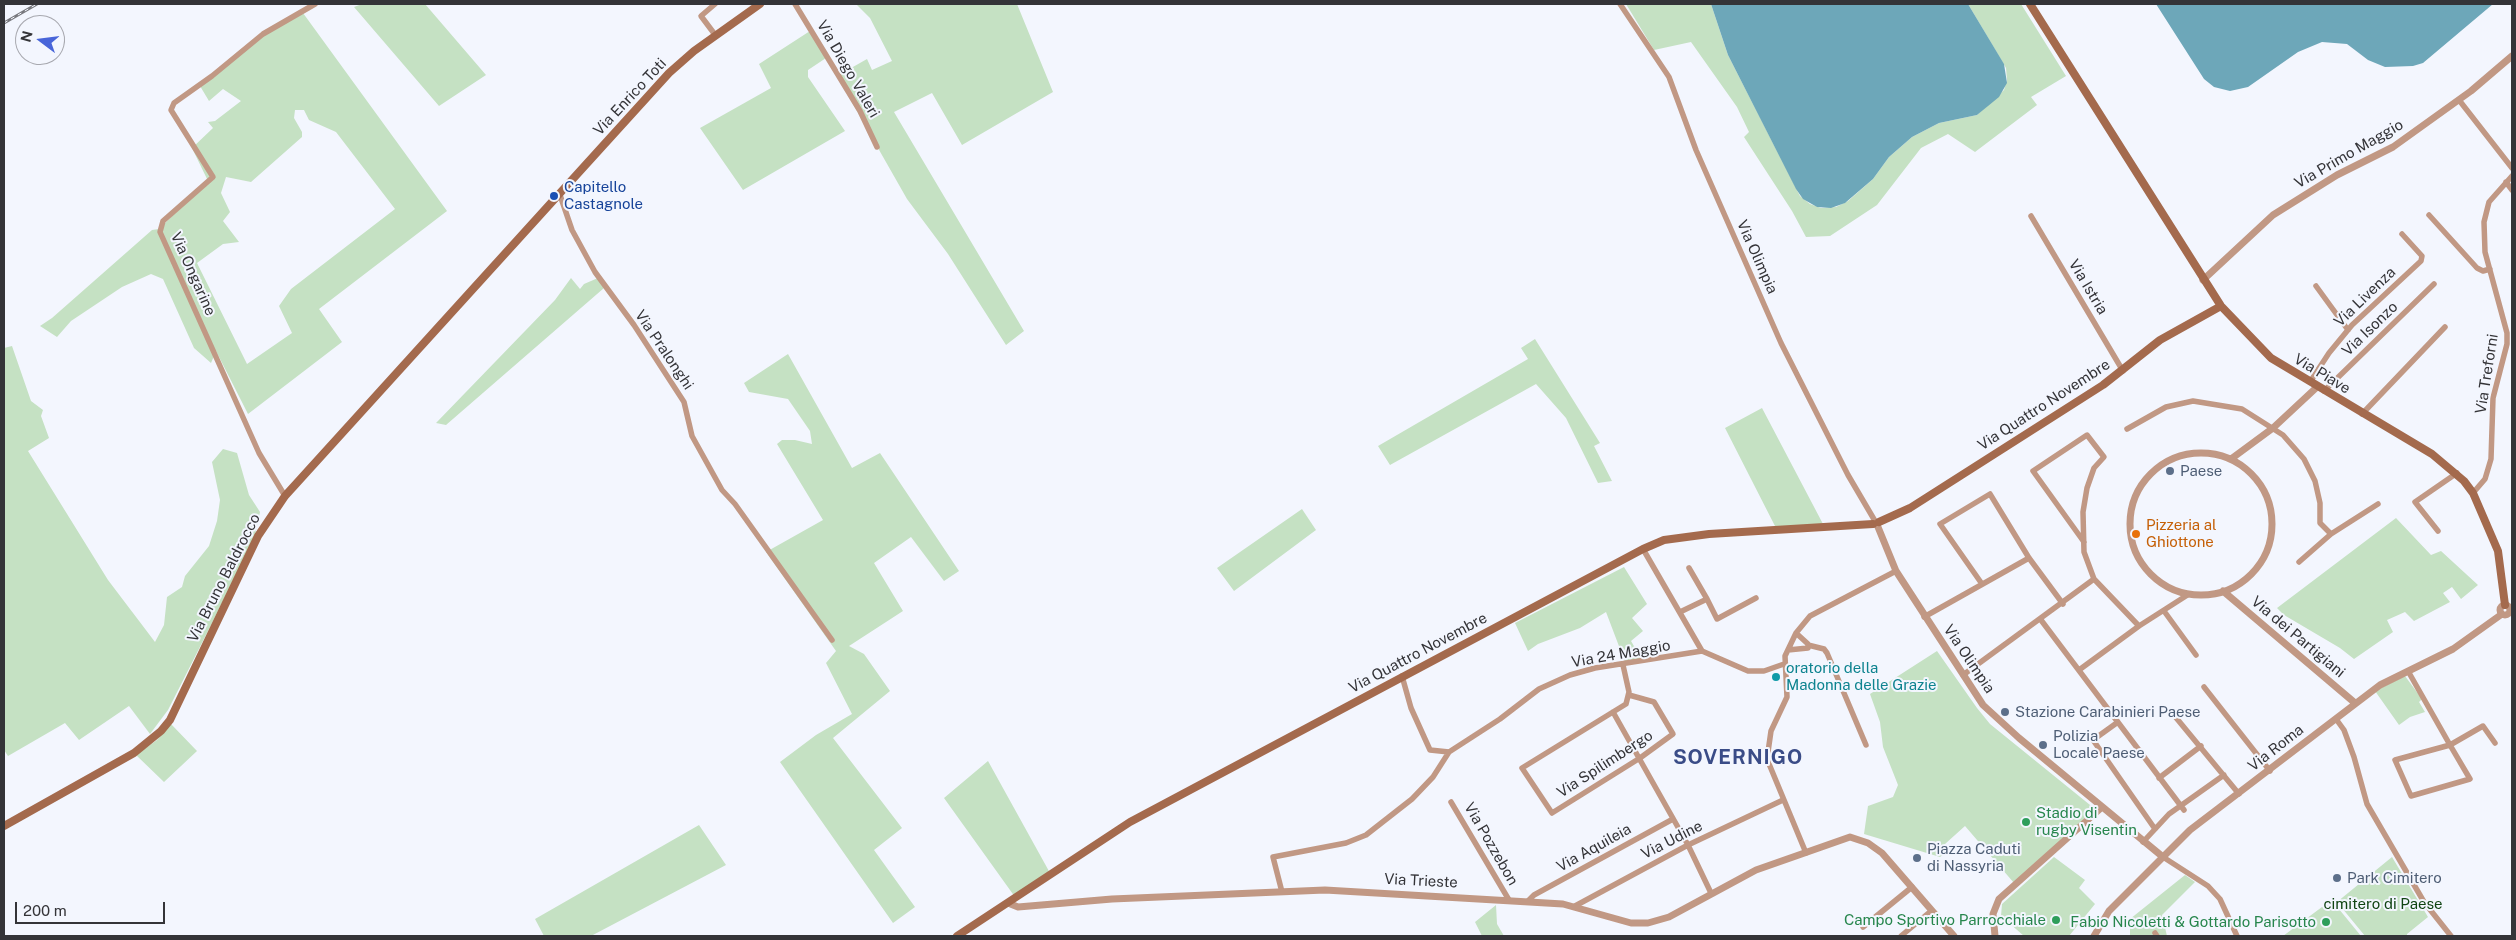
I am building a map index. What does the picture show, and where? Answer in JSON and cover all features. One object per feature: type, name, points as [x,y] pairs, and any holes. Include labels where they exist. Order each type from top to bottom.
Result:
[{"type":"main road","name":"Via Enrico Toti","points":[[533,224],[669,73],[760,4]]},
{"type":"main road","name":"Via Piave","points":[[2030,4],[2221,306],[2271,358],[2432,454],[2457,474],[2473,493],[2498,551],[2509,607]]},
{"type":"main road","name":"Via Bruno Baldrocco","points":[[4,826],[134,753],[161,731],[170,720],[258,536],[285,496],[533,224]]},
{"type":"main road","name":"Via Quattro Novembre","points":[[1008,903],[1130,822],[1643,549],[1664,540],[1709,534],[1876,523],[1910,508],[2123,371],[2160,340],[2221,306]]},
{"type":"main road","points":[[957,936],[1008,903]]},
{"type":"street","name":"Via Ongarine","points":[[285,496],[259,453],[160,232],[163,221],[213,177],[171,110],[174,103],[212,76],[263,34],[315,4]]},
{"type":"street","points":[[715,4],[701,16],[716,36]]},
{"type":"street","name":"Via Diego Valeri","points":[[795,4],[860,111],[877,147]]},
{"type":"street","name":"Via Olimpia","points":[[1620,4],[1669,77],[1696,150],[1781,343],[1848,475],[1876,523],[1896,571],[1924,617],[1983,705],[2101,808],[2163,857]]},
{"type":"street","name":"Via Primo Maggio","points":[[2203,280],[2274,215],[2337,175],[2393,147],[2459,100],[2512,56]]},
{"type":"street","points":[[2459,100],[2512,168]]},
{"type":"street","name":"Via Treforni","points":[[2473,493],[2485,479],[2490,459],[2493,398],[2507,344],[2507,333],[2484,243],[2484,222],[2490,202],[2512,176]]},
{"type":"street","points":[[2506,182],[2512,190]]},
{"type":"street","name":"Via Pralonghi","points":[[560,195],[572,230],[595,272],[634,325],[684,402],[696,446],[722,490],[735,504],[832,640]]},
{"type":"street","points":[[2429,215],[2477,268],[2483,271],[2490,269]]},
{"type":"street","name":"Via Istria","points":[[2031,216],[2123,371]]},
{"type":"street","name":"Via Livenza","points":[[2310,382],[2329,353],[2348,330],[2422,261],[2422,256],[2402,234]]},
{"type":"street","name":"Via Isonzo","points":[[2321,389],[2434,284]]},
{"type":"street","points":[[2316,286],[2348,330]]},
{"type":"street","points":[[2362,414],[2445,327]]},
{"type":"street","points":[[2231,459],[2321,389]]},
{"type":"street","points":[[2127,428],[2166,407],[2193,401],[2242,409],[2273,428],[2304,459],[2315,481],[2320,503],[2320,523],[2331,534]]},
{"type":"street","points":[[2084,542],[2033,471],[2087,435],[2104,457],[2094,468],[2087,488],[2083,512],[2084,542],[2084,552],[2094,579],[2139,626]]},
{"type":"street","points":[[2206,453],[2231,459],[2244,467],[2264,491],[2272,520],[2271,536],[2263,557],[2249,576],[2223,591],[2206,595],[2189,594],[2171,588],[2154,578],[2138,558],[2130,534],[2130,522],[2135,497],[2149,475],[2169,460],[2187,454],[2206,453]]},
{"type":"street","points":[[2438,531],[2415,502],[2457,474]]},
{"type":"street","points":[[1982,584],[1940,524],[1990,494],[2029,558],[2063,604]]},
{"type":"street","points":[[2299,562],[2331,534],[2378,504]]},
{"type":"street","points":[[1643,549],[1702,652],[1756,673],[1784,664]]},
{"type":"street","points":[[1924,617],[2029,558]]},
{"type":"street","points":[[1689,568],[1717,619],[1756,598]]},
{"type":"street","points":[[1806,853],[1768,759],[1771,731],[1787,698],[1784,664],[1788,650],[1796,633],[1810,616],[1896,571]]},
{"type":"street","points":[[1964,675],[2063,604],[2094,579]]},
{"type":"street","name":"Via dei Partigiani","points":[[2223,591],[2355,703]]},
{"type":"street","points":[[2079,670],[2139,626],[2189,594]]},
{"type":"street","points":[[1680,612],[1706,599]]},
{"type":"street","name":"Via Roma","points":[[2094,936],[2109,911],[2190,830],[2270,771],[2380,685],[2453,649],[2502,614],[2500,608],[2509,607]]},
{"type":"street","points":[[2164,611],[2196,655]]},
{"type":"street","points":[[2041,620],[2183,808]]},
{"type":"street","points":[[1796,633],[1808,645],[1824,648],[1866,745]]},
{"type":"street","points":[[1788,650],[1802,650],[1808,648],[1808,645]]},
{"type":"street","name":"Via 24 Maggio","points":[[1282,892],[1273,857],[1346,843],[1366,835],[1412,799],[1433,777],[1449,752],[1550,683],[1595,668],[1702,652]]},
{"type":"street","points":[[1623,665],[1629,696]]},
{"type":"street","points":[[2408,671],[2450,745],[2470,779],[2411,796],[2395,760],[2450,745],[2483,726],[2495,743]]},
{"type":"street","points":[[1402,676],[1411,708],[1430,750],[1449,752]]},
{"type":"street","points":[[2204,687],[2270,771]]},
{"type":"street","name":"Via Spilimbergo","points":[[1629,696],[1654,702],[1673,734],[1640,758],[1552,812],[1522,768],[1613,712],[1626,704],[1629,696]]},
{"type":"street","points":[[1613,712],[1688,845],[1710,893]]},
{"type":"street","points":[[2173,714],[2239,794]]},
{"type":"street","points":[[2336,719],[2344,730],[2368,804],[2424,902],[2451,936]]},
{"type":"street","points":[[2118,722],[2093,740],[2156,829]]},
{"type":"street","points":[[2159,778],[2201,746]]},
{"type":"street","points":[[2142,842],[2169,814],[2183,808],[2224,775]]},
{"type":"street","name":"Via Udine","points":[[1575,906],[1688,845],[1783,800]]},
{"type":"street","name":"Via Pozzebon","points":[[1451,802],[1509,900]]},
{"type":"street","points":[[1995,936],[1993,914],[1999,899],[2101,808]]},
{"type":"street","name":"Via Aquileia","points":[[1528,901],[1534,895],[1673,819]]},
{"type":"street","name":"Via Trieste","points":[[1008,903],[1014,907],[1032,904],[1325,890],[1528,901],[1575,906],[1631,922],[1648,923],[1669,917],[1710,893],[1756,870],[1842,839],[1861,840],[1882,853],[1954,936]]},
{"type":"street","points":[[2163,857],[2208,886],[2220,899],[2237,936]]},
{"type":"street","points":[[1862,927],[1912,888]]},
{"type":"street","points":[[1018,896],[1032,904]]},
{"type":"street","points":[[1901,936],[1931,911]]},
{"type":"green space","points":[[362,4],[425,4],[486,75],[439,106],[354,7]]},
{"type":"green space","points":[[856,4],[1017,4],[1053,92],[962,145],[932,93],[894,112],[1024,331],[1006,345],[948,254],[907,199],[837,76],[867,59],[872,70],[892,61],[870,18]]},
{"type":"green space","points":[[1626,4],[1711,4],[1728,55],[1800,196],[1810,204],[1821,208],[1836,207],[1848,201],[1873,179],[1889,157],[1912,137],[1939,123],[1977,115],[2004,90],[2007,80],[2006,68],[1968,4],[2021,4],[2066,76],[2031,97],[2037,105],[1975,152],[1948,134],[1921,148],[1877,205],[1830,236],[1806,237],[1792,211],[1744,137],[1749,132],[1737,107],[1691,42],[1654,50]]},
{"type":"green space","points":[[303,13],[447,211],[319,309],[342,342],[248,414],[216,351],[211,363],[194,348],[163,279],[151,274],[122,287],[71,321],[57,337],[40,326],[52,318],[152,230],[159,229],[208,181],[192,148],[213,128],[208,122],[215,121],[241,101],[223,89],[209,101],[200,86],[241,49]],"holes":[[[295,110],[304,110],[309,120],[336,132],[395,209],[291,289],[279,306],[292,333],[247,364],[197,263],[223,244],[239,242],[223,221],[230,212],[221,193],[226,177],[251,182],[302,137],[302,132],[294,118]]]},
{"type":"green space","points":[[810,31],[826,58],[808,70],[808,77],[845,131],[743,190],[700,128],[771,88],[759,64]]},
{"type":"green space","points":[[571,278],[580,289],[584,284],[598,278],[604,288],[446,425],[436,423],[555,300]]},
{"type":"green space","points":[[1535,339],[1600,443],[1594,446],[1612,481],[1598,483],[1566,418],[1536,384],[1390,465],[1378,446],[1528,359],[1521,348]]},
{"type":"green space","points":[[12,346],[31,401],[43,410],[41,416],[49,438],[28,451],[108,580],[155,642],[164,625],[167,597],[182,587],[185,576],[209,546],[217,521],[220,500],[212,462],[223,449],[237,453],[249,495],[260,512],[255,535],[210,627],[168,710],[150,734],[129,706],[79,740],[65,723],[8,756],[4,750],[4,348]]},
{"type":"green space","points":[[788,354],[852,468],[880,453],[959,571],[944,581],[911,537],[874,563],[903,611],[849,646],[864,654],[890,691],[833,738],[902,828],[874,850],[915,907],[893,923],[780,762],[816,735],[852,714],[826,663],[836,651],[766,552],[823,520],[777,444],[782,440],[795,440],[812,444],[810,431],[788,399],[749,392],[744,383]]},
{"type":"green space","points":[[1762,408],[1823,524],[1776,528],[1725,428]]},
{"type":"green space","points":[[1302,509],[1316,530],[1234,591],[1217,568]]},
{"type":"green space","points":[[2396,518],[2431,555],[2441,551],[2478,585],[2461,599],[2452,587],[2443,593],[2450,602],[2414,621],[2405,612],[2387,620],[2393,632],[2354,659],[2340,648],[2284,615],[2277,608]]},
{"type":"green space","points":[[1624,567],[1647,604],[1632,618],[1643,631],[1631,641],[1642,660],[1625,662],[1606,612],[1580,628],[1538,644],[1528,651],[1515,623]]},
{"type":"green space","points":[[1937,651],[1990,724],[2095,809],[2014,883],[1965,826],[1945,844],[1942,848],[1944,854],[1940,857],[1864,834],[1868,806],[1893,797],[1898,785],[1883,747],[1880,722],[1870,694]]},
{"type":"green space","points":[[2405,676],[2422,699],[2419,702],[2425,712],[2410,717],[2399,725],[2375,691]]},
{"type":"green space","points":[[171,724],[197,751],[164,782],[136,755],[157,740]]},
{"type":"green space","points":[[988,761],[1050,873],[1015,897],[944,798]]},
{"type":"green space","points":[[699,825],[726,865],[591,936],[544,936],[535,919]]},
{"type":"green space","points":[[2054,857],[2085,880],[2079,888],[2095,904],[2069,936],[2024,936],[2001,916],[2002,904]]},
{"type":"green space","name":"cimitero di Paese","points":[[2392,857],[2428,917],[2407,936],[2365,936],[2337,902]]},
{"type":"green space","points":[[2185,875],[2195,882],[2162,915],[2167,936],[2130,936],[2130,919]]},
{"type":"green space","name":"Fabio Nicoletti & Gottardo Parisotto","points":[[2334,903],[2361,936],[2283,936],[2322,907]]},
{"type":"green space","points":[[1496,905],[1497,924],[1504,936],[1482,936],[1475,922]]},
{"type":"water","points":[[1711,4],[1968,4],[2004,64],[2007,83],[1999,97],[1977,115],[1939,123],[1912,137],[1889,157],[1873,179],[1845,203],[1831,208],[1817,207],[1803,199],[1796,189],[1728,55]]},
{"type":"water","points":[[2156,4],[2493,4],[2423,63],[2413,66],[2385,67],[2368,60],[2347,44],[2322,42],[2298,52],[2248,87],[2230,91],[2214,87],[2204,79]]},
{"type":"railway","points":[[4,23],[37,4]]},
{"type":"place","name":"Capitello Castagnole","points":[[554,196]]},
{"type":"place","name":"Paese","points":[[2170,471]]},
{"type":"place","name":"Pizzeria al Ghiottone","points":[[2136,534]]},
{"type":"place","name":"oratorio della Madonna delle Grazie","points":[[1776,677]]},
{"type":"place","name":"Stazione Carabinieri Paese","points":[[2005,712]]},
{"type":"place","name":"Polizia Locale Paese","points":[[2043,745]]},
{"type":"place","name":"Stadio di rugby Visentin","points":[[2026,822]]},
{"type":"place","name":"Piazza Caduti di Nassyria","points":[[1917,858]]},
{"type":"place","name":"Park Cimitero","points":[[2337,878]]},
{"type":"place","name":"Campo Sportivo Parrocchiale","points":[[2056,920]]},
{"type":"place","name":"Fabio Nicoletti & Gottardo Parisotto","points":[[2326,922]]},
{"type":"district","name":"SOVERNIGO","points":[[1738,758]]}]
